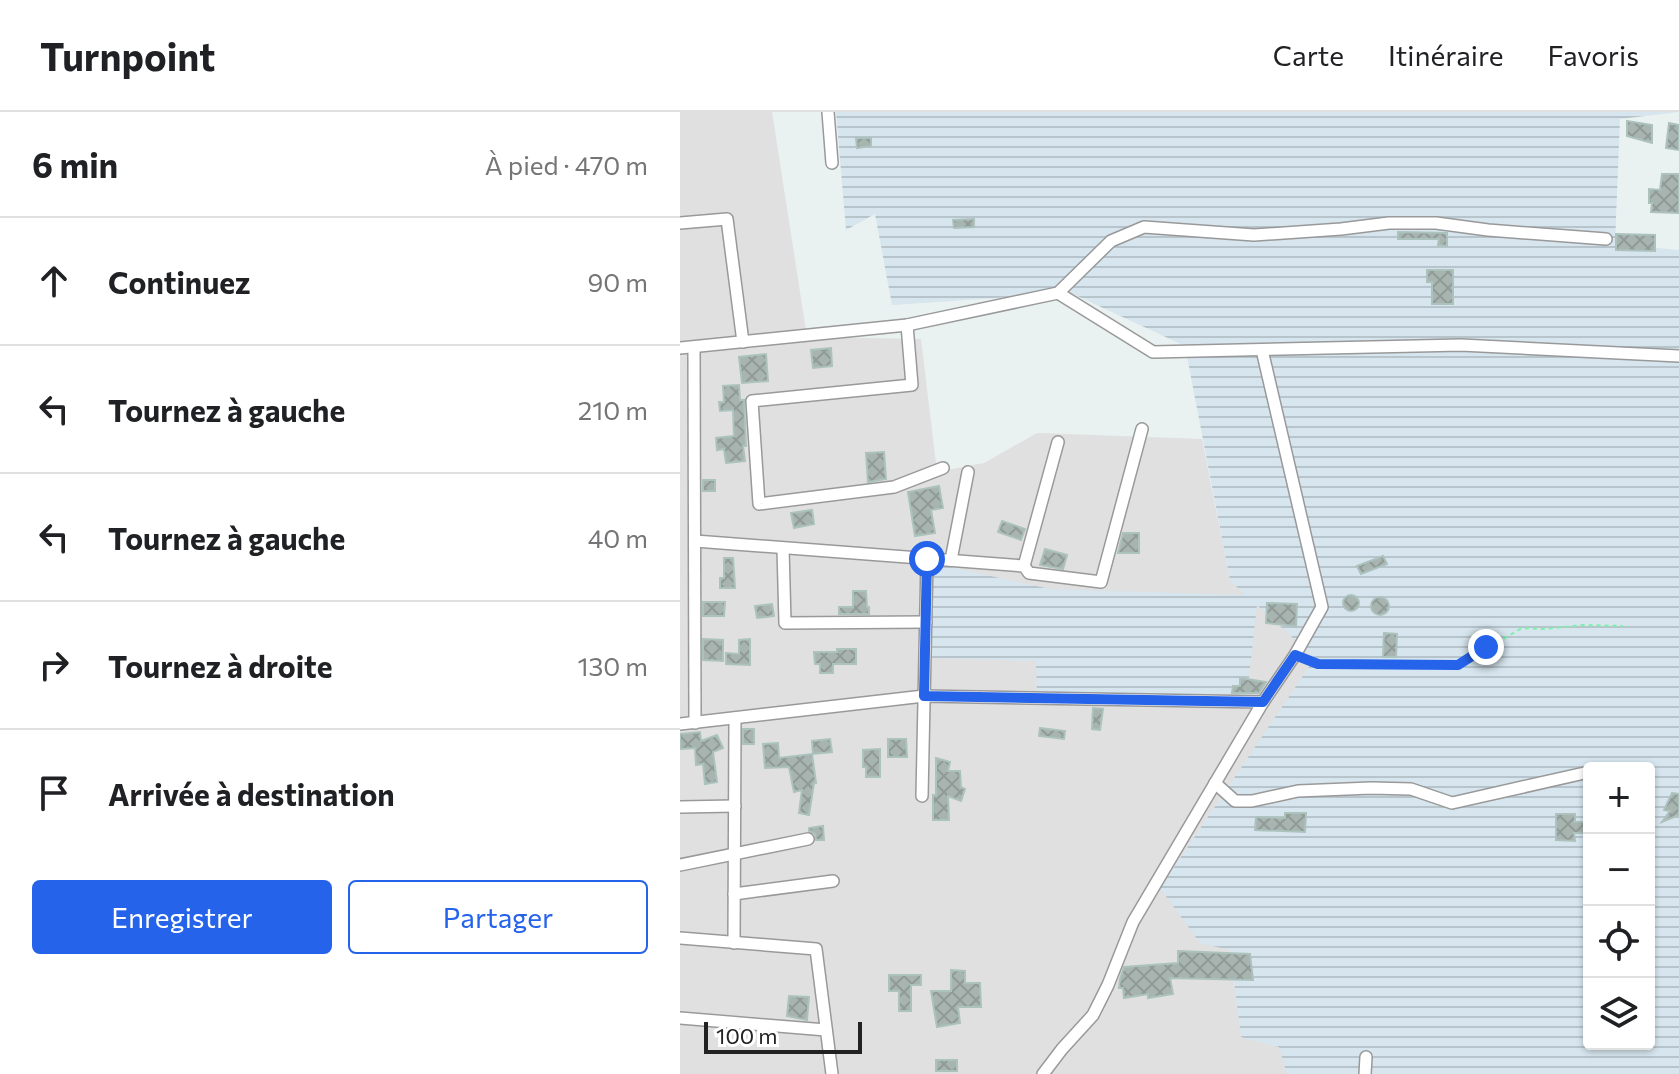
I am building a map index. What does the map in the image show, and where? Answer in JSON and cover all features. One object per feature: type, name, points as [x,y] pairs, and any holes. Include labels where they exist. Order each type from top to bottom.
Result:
[{"type":"street","points":[[828,112],[832,163]]},
{"type":"street","points":[[680,223],[727,219],[743,342]]},
{"type":"street","points":[[680,348],[907,325],[1058,293],[1111,241],[1144,227],[1254,235],[1389,223],[1436,223],[1606,239]]},
{"type":"street","points":[[1058,293],[1153,352],[1461,345],[1679,356]]},
{"type":"street","points":[[907,325],[912,385],[752,401],[759,504],[894,487],[943,468]]},
{"type":"street","points":[[694,347],[695,723]]},
{"type":"street","points":[[1043,1074],[1093,1015],[1133,922],[1322,607],[1262,350]]},
{"type":"street","points":[[695,541],[1024,566],[1029,573],[1101,582],[1142,429]]},
{"type":"street","points":[[1024,566],[1058,442]]},
{"type":"street","points":[[951,560],[968,472]]},
{"type":"street","points":[[783,548],[785,623],[926,622]]},
{"type":"street","points":[[922,796],[927,559]]},
{"type":"street","points":[[680,724],[924,696],[1263,702]]},
{"type":"street","points":[[734,943],[735,718]]},
{"type":"street","points":[[1215,783],[1235,801],[1252,801],[1298,791],[1371,788],[1411,789],[1452,803],[1583,773]]},
{"type":"street","points":[[680,807],[735,806]]},
{"type":"street","points":[[680,865],[808,839]]},
{"type":"street","points":[[734,894],[833,881]]},
{"type":"street","points":[[680,938],[816,949],[832,1074]]},
{"type":"street","points":[[680,1018],[826,1030]]},
{"type":"street","points":[[1365,1074],[1366,1057]]},
{"type":"path","points":[[1295,655],[1318,664],[1458,665],[1522,628],[1623,626]]},
{"type":"shaded area","points":[[680,112],[772,112],[807,337],[921,339],[937,472],[984,463],[1037,433],[1202,439],[1230,580],[1316,658],[1160,888],[1230,950],[1241,1037],[1280,1047],[1287,1074],[680,1074]]},
{"type":"shaded area","points":[[836,112],[1679,112],[1620,119],[1615,244],[1679,250],[1679,1074],[1287,1074],[1279,1047],[1241,1037],[1230,950],[1200,943],[1160,888],[1315,658],[1257,605],[1247,695],[1037,693],[1036,661],[927,658],[931,563],[1050,589],[1245,595],[1230,580],[1185,346],[1071,293],[892,305],[875,214],[846,230]]},
{"type":"building","points":[[1627,121],[1652,125],[1652,143],[1627,136]]},
{"type":"building","points":[[1669,123],[1679,125],[1679,150],[1666,148]]},
{"type":"building","points":[[856,138],[871,138],[871,146],[857,148]]},
{"type":"building","points":[[1662,174],[1679,174],[1679,213],[1651,212],[1649,189],[1660,190]]},
{"type":"building","points":[[974,219],[974,227],[954,228],[953,220]]},
{"type":"building","points":[[1398,232],[1447,233],[1447,246],[1438,245],[1439,239],[1398,239]]},
{"type":"building","points":[[1616,234],[1655,235],[1655,251],[1616,250]]},
{"type":"building","points":[[1427,270],[1453,270],[1453,304],[1432,304],[1432,282],[1427,282]]},
{"type":"building","points":[[831,348],[832,366],[813,368],[811,350]]},
{"type":"building","points":[[766,354],[768,381],[742,383],[739,357]]},
{"type":"building","points":[[739,385],[740,400],[744,400],[745,461],[726,463],[724,449],[717,450],[716,438],[734,436],[733,410],[720,411],[719,402],[724,402],[723,386]]},
{"type":"building","points":[[884,452],[886,479],[868,482],[866,453]]},
{"type":"building","points":[[703,480],[715,480],[715,491],[703,491]]},
{"type":"building","points":[[939,486],[943,508],[931,510],[935,533],[915,536],[908,492]]},
{"type":"building","points":[[812,510],[814,524],[794,528],[791,513]]},
{"type":"building","points":[[1002,521],[1025,529],[1021,540],[998,532]]},
{"type":"building","points":[[1123,533],[1139,533],[1139,553],[1118,553]]},
{"type":"building","points":[[1045,549],[1067,555],[1063,569],[1040,565]]},
{"type":"building","points":[[1383,556],[1387,564],[1361,574],[1357,566]]},
{"type":"building","points":[[724,558],[733,558],[735,588],[720,588],[720,578],[724,578]]},
{"type":"building","points":[[853,591],[866,591],[869,614],[839,614],[839,607],[853,607]]},
{"type":"building","points":[[1351,595],[1357,597],[1357,609],[1351,611],[1345,609],[1343,603],[1345,597]]},
{"type":"building","points":[[1380,597],[1389,606],[1380,615],[1371,606]]},
{"type":"building","points":[[703,602],[725,602],[724,616],[703,616]]},
{"type":"building","points":[[1267,603],[1297,604],[1296,626],[1266,623]]},
{"type":"building","points":[[772,604],[774,616],[757,618],[755,606]]},
{"type":"building","points":[[1384,633],[1397,634],[1396,657],[1383,657]]},
{"type":"building","points":[[703,639],[723,640],[723,661],[703,660]]},
{"type":"building","points":[[750,639],[750,665],[726,664],[726,653],[739,654],[739,640]]},
{"type":"building","points":[[837,649],[856,649],[856,664],[833,664],[833,673],[820,673],[820,664],[815,664],[814,652],[837,652]]},
{"type":"building","points":[[1240,678],[1266,682],[1259,693],[1232,693],[1233,686],[1240,686]]},
{"type":"building","points":[[1093,708],[1103,709],[1100,730],[1092,729]]},
{"type":"building","points":[[1040,728],[1065,731],[1064,739],[1039,736]]},
{"type":"building","points":[[743,729],[754,729],[754,744],[743,744]]},
{"type":"building","points":[[700,732],[701,741],[717,735],[723,748],[713,752],[717,782],[705,784],[703,764],[696,765],[695,748],[680,749],[680,734]]},
{"type":"building","points":[[830,739],[832,752],[813,754],[812,741]]},
{"type":"building","points":[[888,739],[906,739],[907,757],[888,757]]},
{"type":"building","points":[[778,743],[779,758],[812,754],[816,783],[809,815],[799,813],[802,790],[794,792],[789,767],[765,768],[763,744]]},
{"type":"building","points":[[880,749],[880,777],[866,777],[863,750]]},
{"type":"building","points":[[936,758],[950,762],[948,771],[960,771],[961,787],[965,789],[961,801],[948,796],[949,820],[933,820]]},
{"type":"building","points":[[1672,793],[1679,794],[1679,815],[1662,822],[1670,811],[1664,810]]},
{"type":"building","points":[[1285,813],[1306,813],[1305,832],[1255,830],[1256,817],[1285,818]]},
{"type":"building","points":[[1556,814],[1575,814],[1575,822],[1583,822],[1583,833],[1574,833],[1575,841],[1556,840]]},
{"type":"building","points":[[823,826],[824,840],[816,840],[809,828]]},
{"type":"building","points":[[1178,951],[1250,954],[1253,980],[1170,978],[1173,994],[1124,998],[1123,988],[1119,988],[1124,967],[1178,963]]},
{"type":"building","points":[[951,970],[965,971],[965,983],[980,983],[981,1007],[958,1007],[960,1023],[937,1027],[931,991],[951,991]]},
{"type":"building","points":[[889,975],[921,975],[921,985],[911,985],[911,1011],[899,1011],[899,991],[889,991]]},
{"type":"building","points":[[789,996],[809,997],[807,1020],[787,1016]]},
{"type":"building","points":[[936,1060],[957,1060],[957,1071],[936,1071]]},
{"type":"route","points":[[927,559],[924,696],[1263,702],[1295,655],[1318,664],[1458,665],[1486,647]]}]
